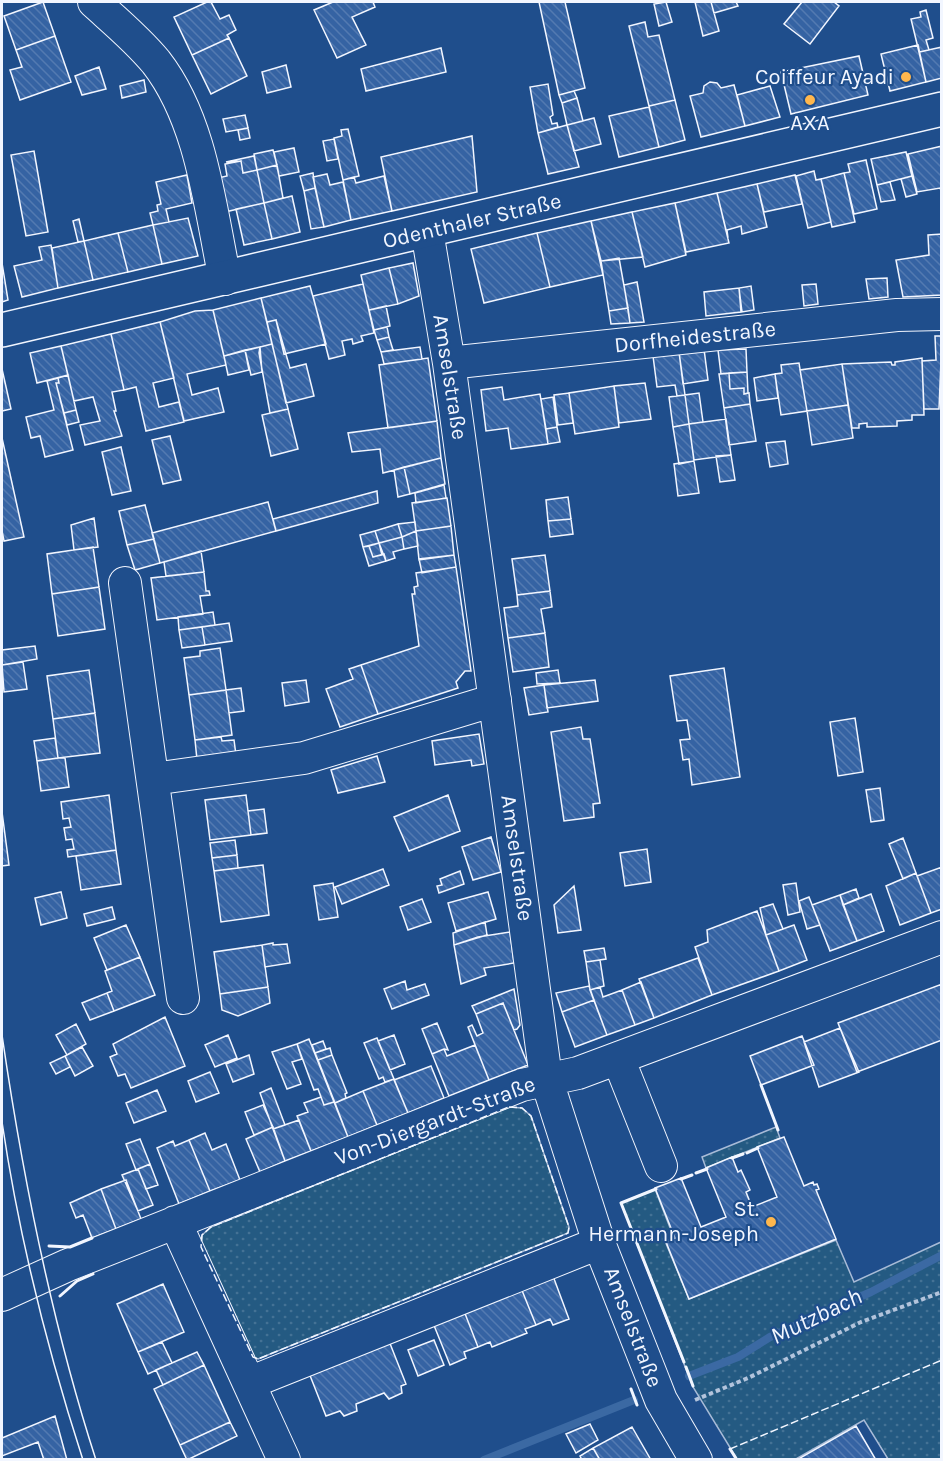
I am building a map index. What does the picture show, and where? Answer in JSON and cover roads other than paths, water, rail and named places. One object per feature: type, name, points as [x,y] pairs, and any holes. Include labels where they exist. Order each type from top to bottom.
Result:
[{"type":"main road","name":"Odenthaler Straße","points":[[2,330],[942,110]]},
{"type":"street","points":[[94,2],[134,38],[157,64],[183,110],[197,150],[225,279]]},
{"type":"street","name":"Amselstraße","points":[[427,231],[449,363],[546,1078],[600,1243],[661,1396],[696,1460]]},
{"type":"street","name":"Dorfheidestraße","points":[[449,363],[897,315],[942,314]]},
{"type":"street","points":[[125,583],[183,998]]},
{"type":"street","points":[[153,779],[304,758],[495,700]]},
{"type":"street","name":"Von-Diergardt-Straße","points":[[2,1295],[175,1222],[522,1085],[546,1078],[578,1073],[942,937]]},
{"type":"street","points":[[618,1058],[661,1166]]},
{"type":"street","points":[[175,1222],[284,1460]]},
{"type":"street","points":[[249,1383],[600,1243]]},
{"type":"waterway","name":"Mutzbach","points":[[689,1376],[738,1357],[770,1337],[871,1292],[942,1255]]},
{"type":"waterway","name":"Mutzbach","points":[[484,1460],[634,1400]]},
{"type":"tram line","points":[[2,1035],[19,1143],[40,1249],[65,1355],[96,1460]]},
{"type":"tram line","points":[[2,1122],[35,1292],[83,1460]]},
{"type":"place","name":"Coiffeur Ayadi","points":[[906,77]]},
{"type":"place","name":"AXA","points":[[810,100]]},
{"type":"place","name":"St. Hermann-Joseph","points":[[771,1222]]}]
